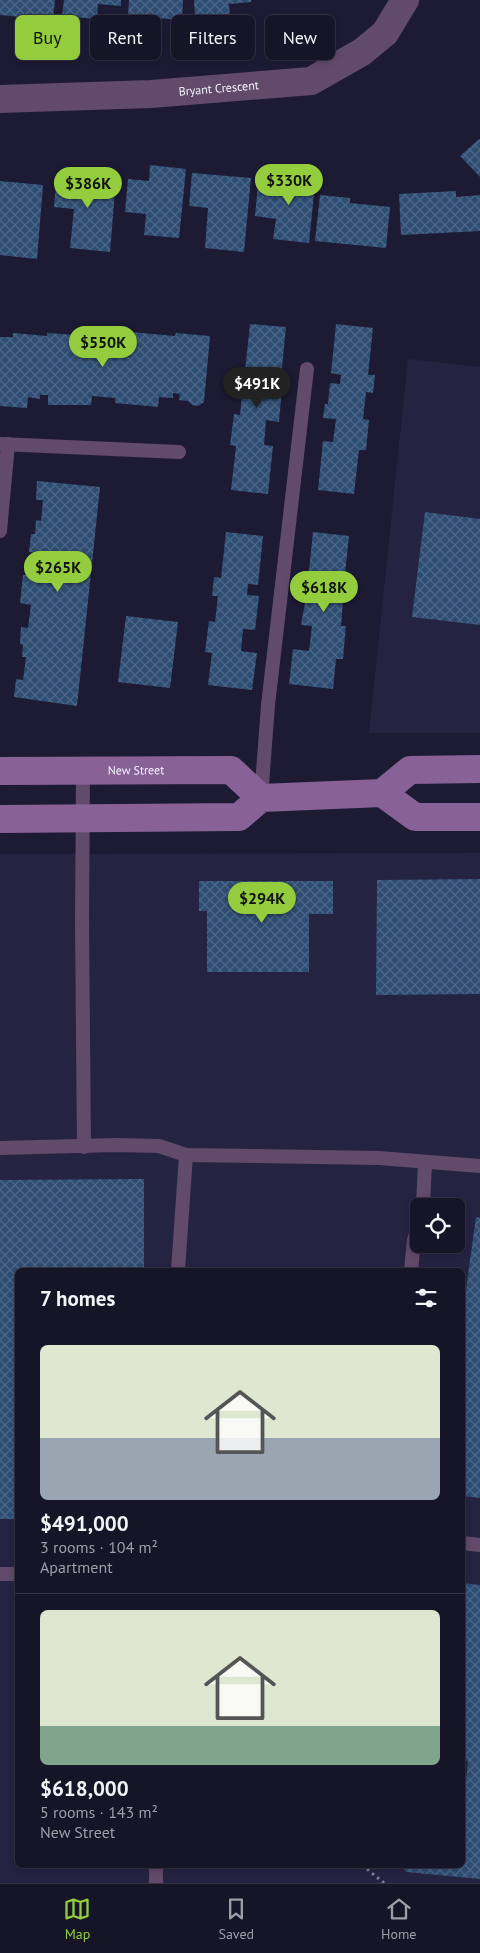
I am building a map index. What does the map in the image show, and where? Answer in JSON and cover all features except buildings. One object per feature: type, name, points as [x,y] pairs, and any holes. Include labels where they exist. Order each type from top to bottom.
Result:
[{"type":"main road","name":"New Street","points":[[0,771],[231,770],[261,798]]},
{"type":"main road","points":[[0,819],[239,817],[261,798],[382,793],[410,770],[480,770]]},
{"type":"main road","points":[[382,793],[415,817],[480,817]]},
{"type":"street","name":"Bryant Crescent","points":[[0,98],[151,94],[311,81],[362,52],[385,33],[405,0]]},
{"type":"lane","points":[[261,798],[268,705],[307,369]]},
{"type":"lane","points":[[0,531],[4,444],[179,452]]},
{"type":"lane","points":[[82,771],[84,1147]]},
{"type":"lane","points":[[0,1148],[159,1146],[186,1155],[379,1158],[480,1166]]},
{"type":"lane","points":[[178,1268],[186,1155]]},
{"type":"lane","points":[[423,1198],[425,1162]]},
{"type":"lane","points":[[411,1268],[413,1253]]},
{"type":"lane","points":[[465,1543],[480,1545]]},
{"type":"lane","points":[[0,1574],[15,1574]]},
{"type":"lane","points":[[156,1868],[156,1883]]},
{"type":"path","points":[[366,1868],[384,1883]]},
{"type":"shaded area","points":[[408,359],[480,367],[480,733],[369,733]]},
{"type":"shaded area","points":[[480,853],[480,1883],[0,1883],[0,854]]}]
